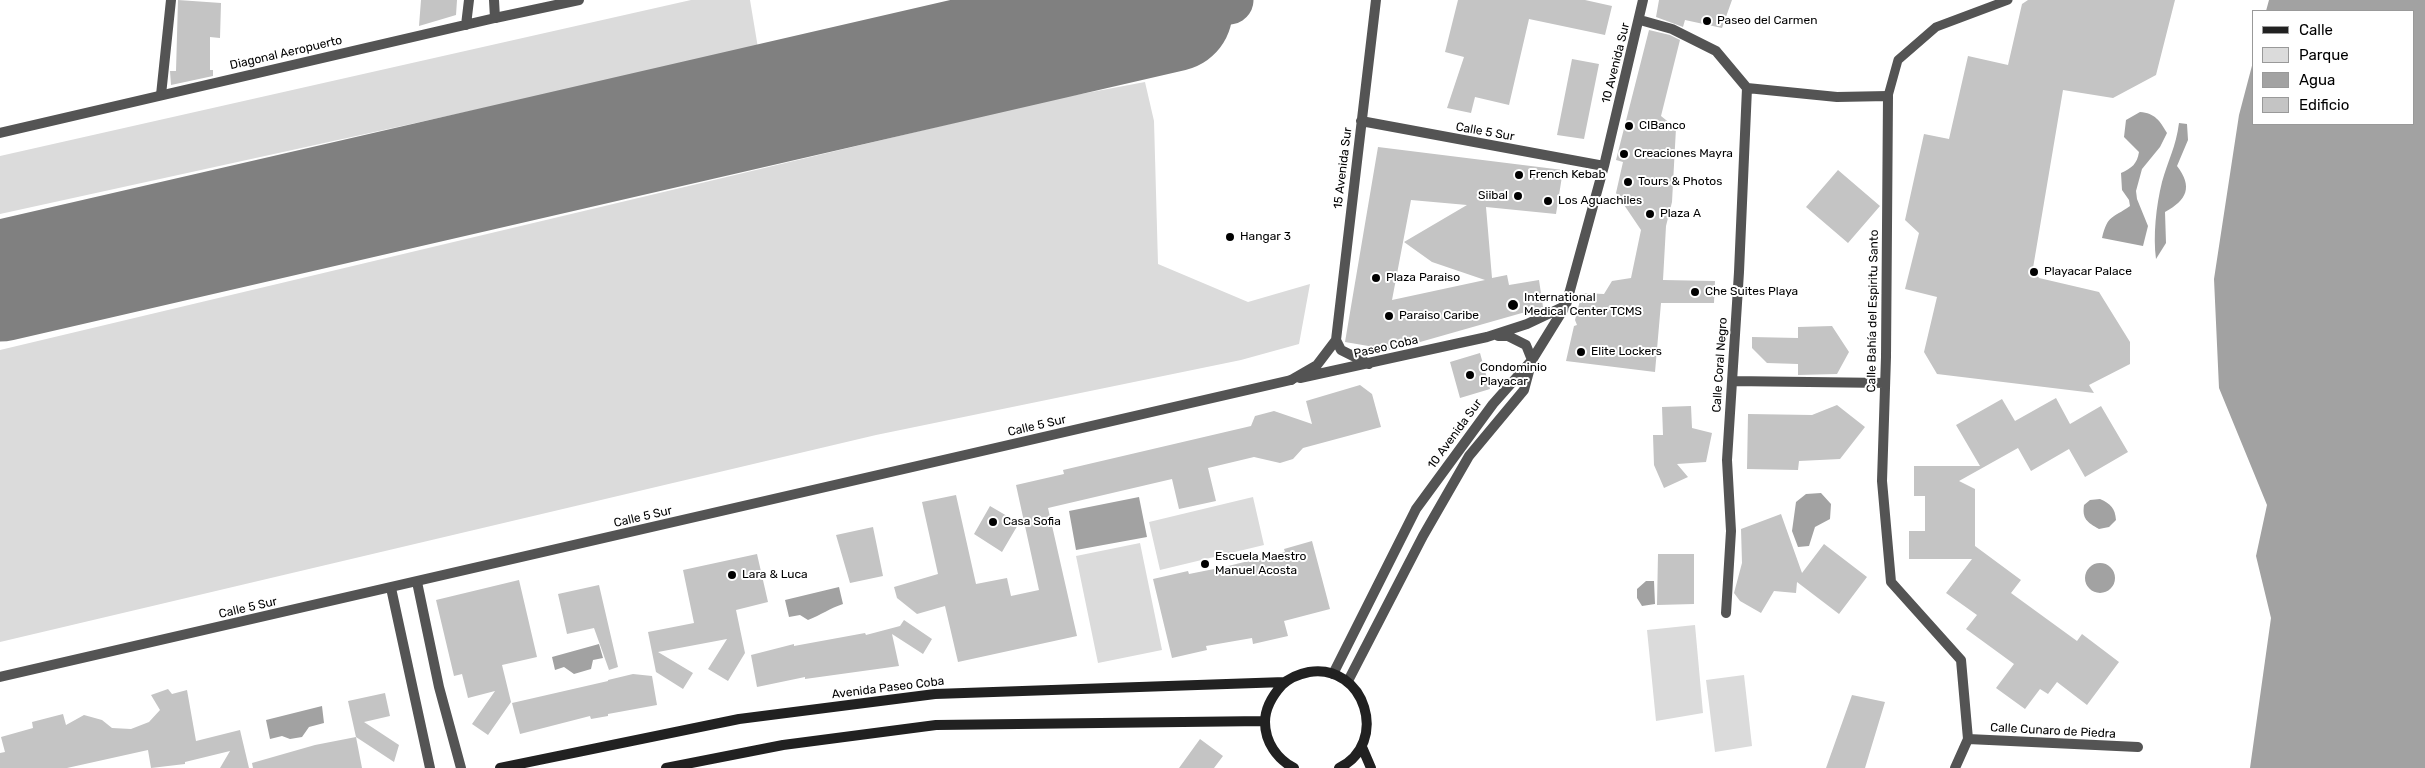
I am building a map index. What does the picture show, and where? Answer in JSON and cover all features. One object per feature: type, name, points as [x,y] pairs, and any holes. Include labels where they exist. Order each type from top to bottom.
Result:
[{"type":"main road","points":[[1294,768],[1277,755],[1270,745],[1265,721],[1268,706],[1275,693],[1285,682],[1300,674],[1316,671],[1333,674],[1348,681],[1358,692],[1365,704],[1368,719],[1367,733],[1362,747],[1353,758],[1339,768]]},
{"type":"main road","name":"Avenida Paseo Coba","points":[[500,768],[534,764],[739,719],[935,694],[1285,682]]},
{"type":"main road","points":[[666,768],[784,745],[936,724],[1265,721]]},
{"type":"main road","points":[[1362,747],[1372,768]]},
{"type":"street","points":[[161,95],[172,0]]},
{"type":"street","points":[[466,25],[469,0]]},
{"type":"street","points":[[494,0],[495,18]]},
{"type":"street","name":"Diagonal Aeropuerto","points":[[0,133],[578,0]]},
{"type":"street","name":"15 Avenida Sur","points":[[1336,340],[1376,0]]},
{"type":"street","name":"10 Avenida Sur","points":[[1333,674],[1416,509],[1493,404],[1532,360],[1566,305],[1604,166],[1640,20],[1643,0]]},
{"type":"street","points":[[1640,20],[1672,29],[1716,51],[1746,88],[1836,97],[1888,96]]},
{"type":"street","name":"Calle Coral Negro","points":[[1726,614],[1730,531],[1726,460],[1732,381],[1746,88]]},
{"type":"street","name":"Calle Bahía del Espiritu Santo","points":[[1888,96],[1882,481],[1891,582],[1961,660],[1968,739],[1955,768]]},
{"type":"street","name":"Calle 5 Sur","points":[[1361,122],[1604,166]]},
{"type":"street","name":"Paseo Coba","points":[[1291,380],[1487,337],[1528,324],[1566,305]]},
{"type":"street","name":"Paseo Coba","points":[[1487,337],[1508,336],[1526,345],[1532,360]]},
{"type":"street","points":[[1291,380],[1317,365],[1336,340],[1341,350],[1369,364]]},
{"type":"street","name":"10 Avenida Sur","points":[[1348,681],[1423,536],[1469,456],[1524,390],[1532,360]]},
{"type":"street","name":"Calle 5 Sur","points":[[0,677],[1291,380]]},
{"type":"street","points":[[1732,381],[1885,383]]},
{"type":"street","points":[[417,582],[439,687],[461,768]]},
{"type":"street","points":[[391,588],[430,768]]},
{"type":"street","name":"Calle Cunaro de Piedra","points":[[1968,739],[2138,747]]},
{"type":"lane","points":[[1888,96],[1898,60],[1936,27],[2008,0]]},
{"type":"green space","points":[[691,0],[750,0],[758,48],[0,214],[0,156]]},
{"type":"green space","points":[[1145,82],[1154,121],[1158,264],[1248,302],[1310,284],[1299,344],[1241,360],[876,435],[0,642],[0,350],[1054,99]]},
{"type":"green space","points":[[1253,497],[1264,545],[1160,570],[1149,522]]},
{"type":"green space","points":[[1140,543],[1162,650],[1098,663],[1076,556]]},
{"type":"green space","points":[[1695,625],[1703,713],[1656,721],[1647,630]]},
{"type":"green space","points":[[1744,675],[1752,746],[1715,752],[1706,680]]},
{"type":"water","points":[[2269,0],[2425,0],[2425,768],[2250,768],[2271,618],[2256,556],[2267,505],[2219,388],[2214,279],[2239,115],[2252,66],[2252,125],[2415,125],[2415,10],[2266,10]]},
{"type":"water","points":[[2140,112],[2150,114],[2156,118],[2167,133],[2160,147],[2142,169],[2136,191],[2137,199],[2148,226],[2143,246],[2102,238],[2109,221],[2130,206],[2129,200],[2122,190],[2121,173],[2133,165],[2137,160],[2139,152],[2124,137],[2126,120]]},
{"type":"water","points":[[2179,123],[2187,124],[2188,140],[2177,166],[2185,180],[2186,187],[2183,198],[2165,212],[2166,243],[2156,259],[2155,231],[2158,201]]},
{"type":"water","points":[[1821,493],[1831,504],[1830,519],[1815,527],[1809,546],[1798,547],[1792,531],[1796,502],[1806,494]]},
{"type":"water","points":[[1139,497],[1147,537],[1076,550],[1069,511]]},
{"type":"water","points":[[2100,499],[2112,507],[2116,520],[2109,527],[2099,529],[2086,520],[2084,505],[2090,500]]},
{"type":"water","points":[[2100,563],[2111,567],[2115,578],[2111,589],[2100,593],[2089,589],[2085,578],[2089,567]]},
{"type":"water","points":[[1646,581],[1654,581],[1655,604],[1642,606],[1637,598],[1637,589]]},
{"type":"water","points":[[839,587],[843,604],[808,620],[800,615],[789,617],[785,600]]},
{"type":"water","points":[[599,644],[603,658],[593,660],[591,669],[574,674],[564,667],[555,670],[552,657]]},
{"type":"water","points":[[322,706],[324,723],[309,727],[302,737],[290,739],[282,736],[270,739],[266,720]]},
{"type":"building","points":[[178,0],[221,3],[220,38],[210,37],[210,70],[213,70],[213,76],[171,85],[170,71],[176,71]]},
{"type":"building","points":[[421,0],[457,0],[456,15],[419,26]]},
{"type":"building","points":[[1458,0],[1585,0],[1612,6],[1605,35],[1529,19],[1509,105],[1475,97],[1471,113],[1447,108],[1464,57],[1445,52]]},
{"type":"building","name":"Paseo del Carmen","points":[[1659,0],[1732,0],[1722,28],[1685,20],[1683,27],[1656,17]]},
{"type":"building","name":"Playacar Palace","points":[[2028,0],[2175,0],[2156,75],[2113,98],[2063,90],[2033,268],[2039,278],[2099,292],[2130,342],[2130,364],[2089,385],[2094,393],[1937,374],[1924,352],[1937,297],[1905,289],[1919,233],[1905,220],[1924,134],[1949,139],[1968,56],[2008,65],[2022,4]]},
{"type":"building","name":"Plaza A","points":[[1649,30],[1670,35],[1680,40],[1661,116],[1676,128],[1672,202],[1666,226],[1663,280],[1715,281],[1714,303],[1661,303],[1655,372],[1566,361],[1574,326],[1577,325],[1575,320],[1582,293],[1604,294],[1612,281],[1631,278],[1641,230],[1616,193],[1623,162],[1616,160]]},
{"type":"building","points":[[1572,59],[1599,64],[1584,139],[1557,135]]},
{"type":"building","points":[[1378,147],[1563,170],[1556,214],[1486,207],[1492,278],[1507,275],[1509,285],[1539,280],[1543,307],[1392,350],[1345,342]],"holes":[[[1411,200],[1467,205],[1404,242],[1432,262],[1485,280],[1392,300]]]},
{"type":"building","points":[[1838,170],[1880,206],[1848,243],[1806,207]]},
{"type":"building","points":[[1832,326],[1849,352],[1837,374],[1798,375],[1798,364],[1767,363],[1752,348],[1752,337],[1798,338],[1798,327]]},
{"type":"building","name":"Condominio Playacar","points":[[1480,353],[1490,389],[1460,398],[1450,362]]},
{"type":"building","points":[[1360,385],[1372,394],[1381,427],[1303,448],[1293,459],[1280,463],[1254,457],[1208,468],[1216,501],[1179,509],[1172,479],[1048,508],[1077,636],[958,662],[945,606],[917,614],[897,598],[894,587],[938,574],[922,502],[956,495],[976,584],[1007,578],[1011,596],[1039,590],[1016,485],[1064,474],[1063,470],[1251,426],[1255,416],[1274,411],[1312,424],[1306,401]]},
{"type":"building","points":[[2056,398],[2070,424],[2101,406],[2128,452],[2085,477],[2069,449],[2031,471],[2018,448],[1959,481],[1975,489],[1975,546],[2021,580],[2011,593],[2077,641],[2082,634],[2119,662],[2087,705],[2057,682],[2048,694],[2040,689],[2025,709],[1996,688],[2014,664],[1966,629],[1977,615],[1946,593],[1972,559],[1909,559],[1909,531],[1925,531],[1925,496],[1914,496],[1914,466],[1980,466],[1956,425],[2002,399],[2015,421]]},
{"type":"building","points":[[1837,405],[1865,427],[1840,459],[1799,461],[1798,470],[1747,469],[1748,414],[1812,415]]},
{"type":"building","points":[[1691,406],[1692,428],[1712,433],[1706,462],[1677,464],[1688,477],[1664,488],[1654,465],[1653,435],[1663,435],[1662,407]]},
{"type":"building","points":[[990,506],[1019,523],[1002,552],[974,534]]},
{"type":"building","points":[[1781,514],[1802,573],[1824,544],[1867,577],[1839,614],[1797,582],[1796,593],[1774,591],[1761,613],[1740,601],[1734,593],[1742,563],[1741,529]]},
{"type":"building","points":[[873,527],[883,576],[850,583],[836,535]]},
{"type":"building","points":[[1312,541],[1330,609],[1284,621],[1288,636],[1253,644],[1252,638],[1206,646],[1207,650],[1172,658],[1153,579],[1188,571],[1189,574],[1224,567],[1285,552],[1284,549]]},
{"type":"building","points":[[757,554],[768,602],[736,610],[745,653],[728,681],[708,669],[727,639],[658,652],[693,673],[683,689],[656,672],[648,632],[694,623],[683,570]]},
{"type":"building","points":[[1658,554],[1694,554],[1694,604],[1657,605]]},
{"type":"building","points":[[519,580],[537,657],[502,665],[511,702],[488,735],[472,724],[495,691],[468,698],[462,674],[454,676],[436,600]]},
{"type":"building","points":[[599,585],[618,667],[609,670],[594,628],[567,634],[558,594]]},
{"type":"building","points":[[904,620],[932,639],[923,654],[892,634],[899,666],[805,679],[805,677],[757,687],[751,655],[794,644],[794,646],[865,633],[866,635],[900,626]]},
{"type":"building","points":[[633,674],[652,676],[657,705],[591,719],[590,716],[520,734],[512,703]]},
{"type":"building","points":[[168,689],[172,694],[187,690],[196,741],[240,730],[249,768],[220,768],[230,751],[185,762],[185,764],[151,768],[148,750],[67,768],[0,768],[0,753],[5,752],[1,737],[33,728],[32,722],[63,714],[66,725],[84,715],[102,720],[112,728],[131,729],[149,722],[160,710],[151,695]]},
{"type":"building","points":[[385,693],[390,716],[364,722],[399,745],[394,762],[356,737],[348,701]]},
{"type":"building","points":[[1852,695],[1885,702],[1865,768],[1826,768]]},
{"type":"building","points":[[356,737],[362,768],[253,768],[252,763],[315,745]]},
{"type":"building","points":[[1200,739],[1223,756],[1214,768],[1179,768]]},
{"type":"taxiway","points":[[1172,11],[1229,0]]},
{"type":"runway","points":[[0,281],[1172,11]]},
{"type":"place","name":"Paseo del Carmen","points":[[1707,21]]},
{"type":"place","name":"CIBanco","points":[[1629,126]]},
{"type":"place","name":"Creaciones Mayra","points":[[1624,154]]},
{"type":"place","name":"French Kebab","points":[[1519,175]]},
{"type":"place","name":"Tours & Photos","points":[[1628,182]]},
{"type":"place","name":"Siibal","points":[[1518,196]]},
{"type":"place","name":"Los Aguachiles","points":[[1548,201]]},
{"type":"place","name":"Plaza A","points":[[1650,214]]},
{"type":"place","name":"Hangar 3","points":[[1230,237]]},
{"type":"place","name":"Playacar Palace","points":[[2034,272]]},
{"type":"place","name":"Plaza Paraiso","points":[[1376,278]]},
{"type":"place","name":"Che Suites Playa","points":[[1695,292]]},
{"type":"place","name":"International Medical Center TCMS","points":[[1513,305]]},
{"type":"place","name":"Paraiso Caribe","points":[[1389,316]]},
{"type":"place","name":"Elite Lockers","points":[[1581,352]]},
{"type":"place","name":"Condominio Playacar","points":[[1470,375]]},
{"type":"place","name":"Casa Sofia","points":[[993,522]]},
{"type":"place","name":"Escuela Maestro Manuel Acosta","points":[[1205,564]]},
{"type":"place","name":"Lara & Luca","points":[[732,575]]}]
